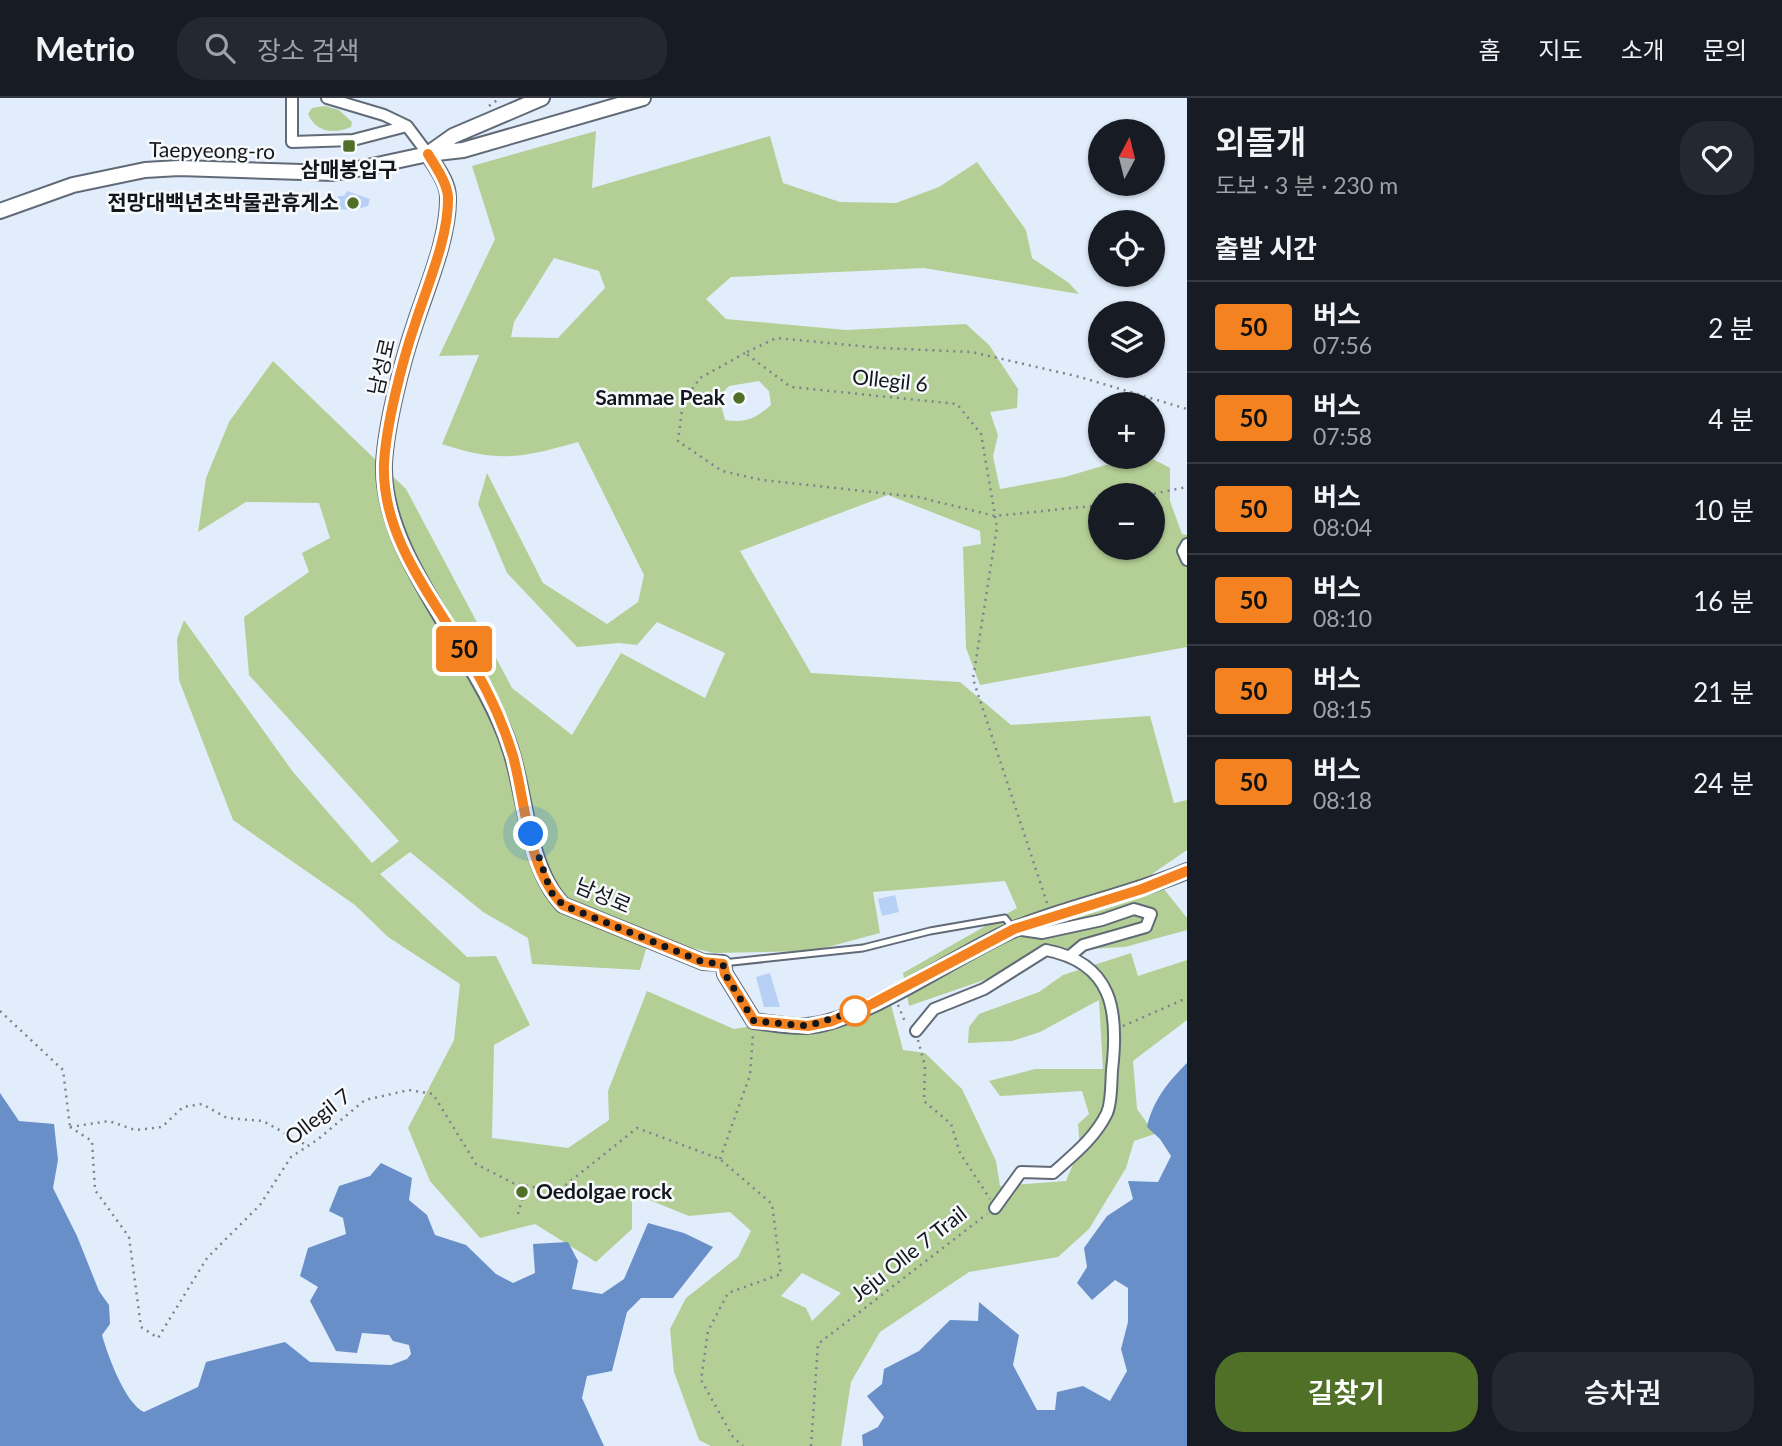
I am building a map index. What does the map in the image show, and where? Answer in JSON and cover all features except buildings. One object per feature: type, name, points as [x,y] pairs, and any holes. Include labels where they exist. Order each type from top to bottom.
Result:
[{"type":"street","points":[[292,98],[292,142],[353,140],[407,126]]},
{"type":"street","points":[[327,98],[384,114],[407,126],[428,154]]},
{"type":"street","name":"Taepyeong-ro","points":[[428,154],[453,136],[542,98]]},
{"type":"street","name":"Taepyeong-ro","points":[[0,211],[73,185],[145,170],[178,168],[334,173],[428,154],[463,150],[643,98]]},
{"type":"street","name":"남성로","points":[[428,154],[448,195],[437,258],[413,328],[386,443],[385,482],[400,540],[476,671],[504,728],[541,870],[551,892],[563,905],[703,962],[723,964]]},
{"type":"street","points":[[1187,544],[1184,551],[1187,560]]},
{"type":"street","points":[[723,964],[725,974],[754,1021],[808,1026],[832,1021],[872,1004],[1010,924],[1052,916],[1120,897],[1187,871]]},
{"type":"street","points":[[1010,924],[1042,933],[1102,920],[1134,909],[1151,914],[1146,927],[1083,945],[1070,955]]},
{"type":"street","points":[[916,1031],[934,1009],[984,989],[1046,950],[1070,955],[1102,980],[1117,1029],[1108,1110],[1090,1139],[1053,1173],[1021,1172],[995,1208]]},
{"type":"lane","points":[[723,964],[863,948],[930,931],[1010,924]]},
{"type":"path","name":"Ollegil 6","points":[[1052,916],[973,679],[997,527],[981,434],[957,404],[791,387],[745,353],[776,338],[881,348],[972,352],[1080,377],[1187,409]]},
{"type":"path","points":[[745,353],[700,378],[683,402],[678,441],[722,471],[762,480],[918,498],[995,516],[1088,506]]},
{"type":"path","points":[[1165,491],[1187,487]]},
{"type":"path","points":[[1117,1029],[1187,998]]},
{"type":"path","points":[[0,1010],[63,1070],[70,1127],[109,1121],[135,1130],[162,1127],[183,1107],[202,1104],[227,1118],[263,1121],[308,1146]]},
{"type":"path","points":[[743,1446],[733,1437],[701,1380],[708,1331],[728,1293],[781,1274],[772,1204],[720,1159],[750,1075],[754,1021]]},
{"type":"path","points":[[903,1022],[916,1031]]},
{"type":"path","name":"Jeju Olle 7 Trail","points":[[811,1446],[818,1344],[995,1208],[960,1153],[951,1124],[924,1101],[925,1066],[916,1031]]},
{"type":"path","name":"Ollegil 7","points":[[70,1127],[92,1141],[95,1190],[129,1237],[141,1327],[158,1338],[207,1258],[260,1205],[291,1157],[365,1100],[409,1090],[433,1094],[476,1164],[515,1184],[526,1186],[558,1191],[637,1128],[720,1159]]},
{"type":"path","points":[[518,1214],[526,1186]]},
{"type":"green space","points":[[325,106],[339,110],[352,122],[351,127],[332,131],[316,125],[308,114],[312,108]]},
{"type":"green space","points":[[596,131],[592,188],[770,136],[783,183],[840,202],[896,203],[939,187],[977,162],[1026,230],[1032,258],[1069,283],[1079,294],[924,268],[731,277],[706,299],[726,319],[846,330],[966,324],[989,345],[1018,389],[1017,408],[990,412],[998,435],[993,456],[1000,489],[1092,469],[1165,469],[1165,465],[1170,468],[1170,501],[1182,534],[1187,535],[1187,647],[980,685],[966,648],[963,547],[981,544],[980,531],[888,495],[740,551],[811,673],[960,682],[1011,725],[1150,716],[1174,803],[1187,800],[1187,850],[1152,874],[1187,918],[1187,930],[1125,947],[1052,951],[984,980],[909,1006],[903,973],[1017,908],[1005,881],[873,892],[880,933],[813,951],[714,953],[649,938],[640,970],[532,964],[528,938],[483,912],[410,852],[380,874],[467,957],[496,956],[530,1025],[494,1045],[492,1138],[568,1148],[609,1120],[608,1091],[647,991],[734,1029],[770,1023],[827,1029],[890,1001],[903,1050],[925,1053],[962,1089],[996,1161],[1000,1186],[1066,1181],[1080,1148],[1078,1124],[1089,1114],[1082,1091],[1000,1096],[989,1081],[1035,1069],[1103,1069],[1099,1000],[1040,1032],[1012,1041],[968,1043],[969,1027],[979,1014],[1039,992],[1063,975],[1131,953],[1138,976],[1187,960],[1187,1020],[1133,1061],[1137,1109],[1155,1134],[1134,1141],[1126,1168],[1089,1229],[1058,1257],[969,1272],[880,1332],[851,1382],[841,1446],[711,1446],[699,1440],[674,1372],[670,1329],[686,1298],[738,1257],[751,1231],[730,1212],[689,1216],[632,1193],[632,1229],[596,1262],[535,1224],[480,1238],[430,1181],[408,1128],[454,1040],[460,984],[388,937],[355,905],[233,820],[179,680],[177,639],[184,620],[293,772],[372,863],[399,841],[249,675],[244,617],[309,572],[302,553],[330,538],[319,503],[246,502],[198,532],[206,478],[229,422],[273,361],[406,489],[512,688],[572,735],[621,653],[705,698],[725,653],[657,622],[637,645],[619,643],[577,647],[507,573],[478,504],[487,473],[543,583],[607,624],[638,602],[644,575],[578,442],[541,452],[510,456],[479,454],[442,444],[479,355],[439,356],[495,239],[472,166]],"holes":[[[554,258],[599,271],[605,288],[558,338],[511,337],[514,322]],[[759,381],[769,391],[771,405],[750,419],[725,420],[719,397],[729,386]],[[802,1273],[841,1293],[812,1321],[806,1308],[781,1296]]]},
{"type":"water","points":[[1187,1063],[1187,1446],[863,1446],[862,1435],[878,1427],[884,1417],[867,1396],[882,1384],[884,1369],[919,1351],[950,1320],[978,1321],[979,1302],[1019,1335],[1013,1365],[1037,1410],[1055,1410],[1057,1392],[1083,1386],[1110,1401],[1127,1371],[1121,1349],[1128,1322],[1128,1288],[1115,1280],[1092,1300],[1077,1283],[1087,1267],[1084,1248],[1107,1216],[1133,1199],[1128,1181],[1158,1182],[1171,1156],[1160,1139],[1147,1127],[1162,1092]]},
{"type":"water","points":[[0,1093],[19,1121],[54,1124],[58,1160],[53,1188],[77,1236],[99,1291],[109,1305],[110,1324],[102,1335],[113,1366],[130,1399],[144,1412],[198,1387],[206,1362],[285,1342],[310,1362],[391,1365],[407,1359],[411,1354],[409,1345],[393,1341],[389,1335],[362,1333],[357,1353],[336,1351],[310,1301],[318,1287],[300,1276],[308,1248],[346,1234],[343,1218],[329,1211],[339,1186],[370,1176],[381,1163],[412,1178],[409,1200],[427,1215],[435,1235],[466,1245],[496,1274],[513,1283],[535,1273],[533,1244],[568,1242],[578,1261],[572,1289],[602,1294],[624,1279],[648,1223],[684,1233],[713,1247],[673,1298],[641,1298],[627,1312],[612,1371],[587,1376],[582,1398],[604,1446],[0,1446]]},
{"type":"bus line","name":"50","points":[[428,154],[448,195],[437,258],[413,328],[386,443],[384,466],[388,500],[405,553],[476,671],[504,728],[541,870],[551,892],[563,905],[613,923],[703,962],[723,964],[725,974],[754,1021],[808,1026],[832,1021],[872,1004],[1014,929],[1120,897],[1187,871]]},
{"type":"place","name":"삼매봉입구","points":[[349,146]]},
{"type":"place","name":"전망대백년초박물관휴게소","points":[[353,203]]},
{"type":"place","name":"Sammae Peak","points":[[739,398]]},
{"type":"place","name":"Oedolgae rock","points":[[522,1192]]},
{"type":"route","points":[[531,834],[541,870],[551,892],[563,905],[613,923],[703,962],[723,964],[725,974],[754,1021],[808,1026],[832,1021],[855,1011]]}]
